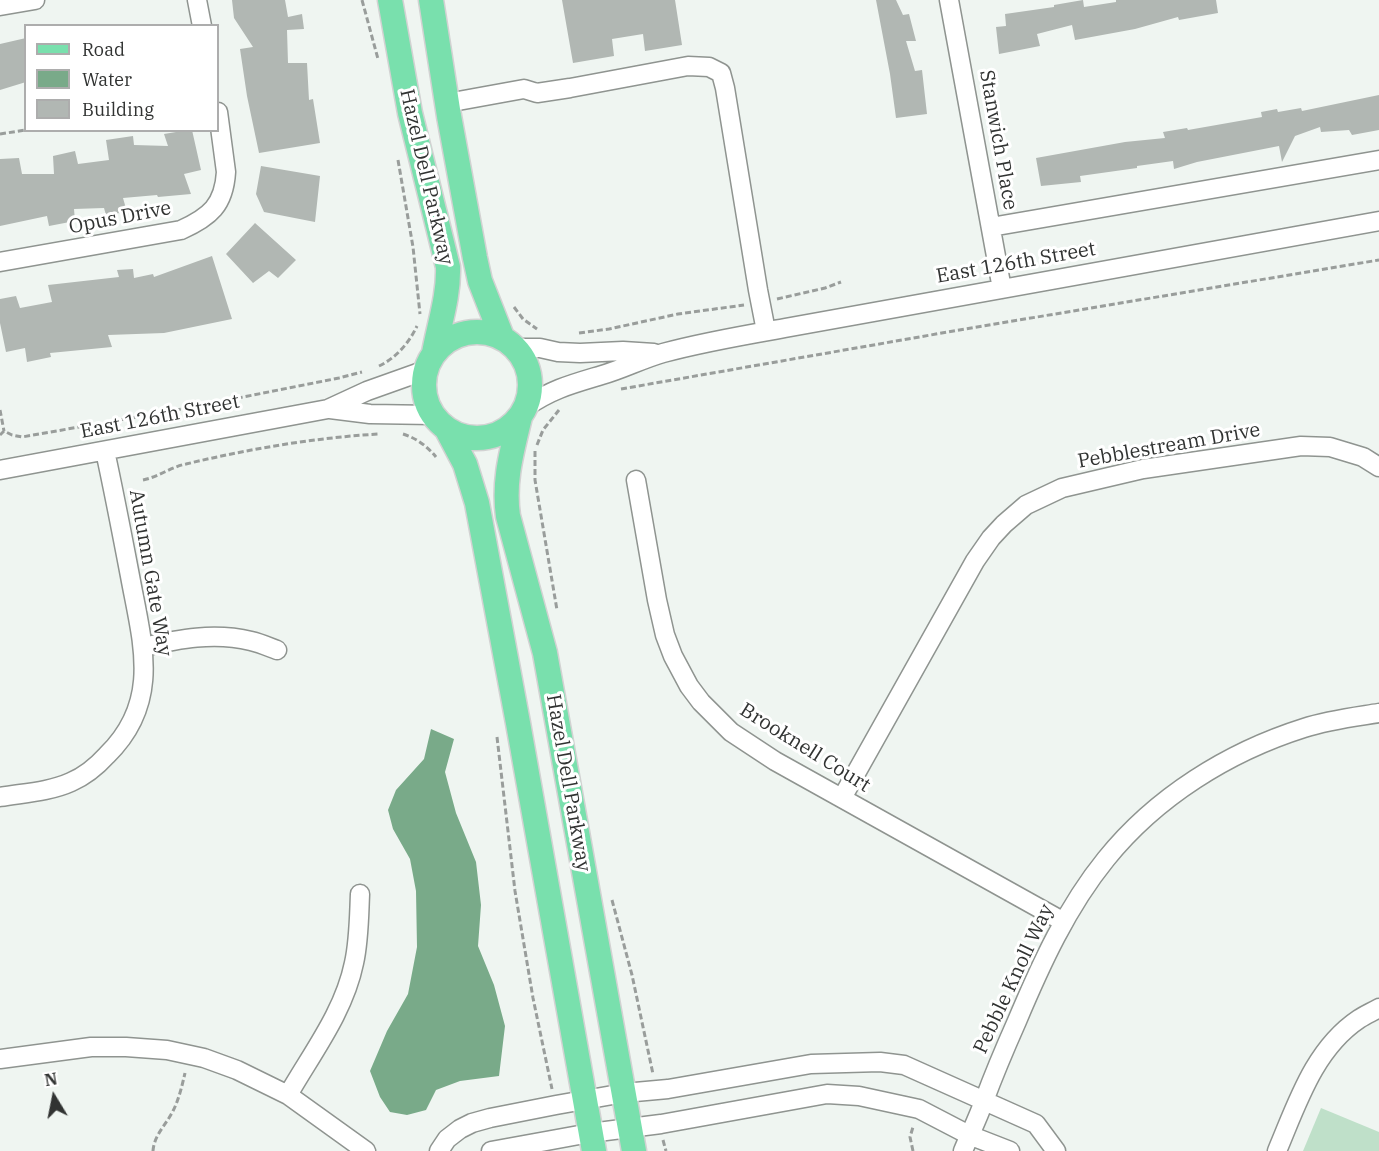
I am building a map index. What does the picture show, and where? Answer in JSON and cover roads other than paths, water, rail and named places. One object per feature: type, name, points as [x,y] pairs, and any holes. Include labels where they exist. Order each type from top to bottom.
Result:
[{"type":"main road","name":"Hazel Dell Parkway","points":[[390,0],[410,114],[448,267],[449,284],[430,362]]},
{"type":"main road","name":"Hazel Dell Parkway","points":[[430,0],[477,271],[483,289],[509,343]]},
{"type":"main road","points":[[484,332],[509,343],[526,364],[531,381],[531,390],[523,412],[504,431],[485,438],[465,437],[440,422],[425,398],[424,379],[430,362],[448,340],[465,333],[484,332]]},
{"type":"main road","name":"Hazel Dell Parkway","points":[[523,412],[507,474],[508,516],[545,653],[634,1151]]},
{"type":"main road","name":"Hazel Dell Parkway","points":[[440,422],[465,464],[477,503],[592,1142]]},
{"type":"street","points":[[0,6],[35,0]]},
{"type":"street","points":[[197,0],[202,24]]},
{"type":"street","name":"Stanwich Place","points":[[949,0],[1002,289]]},
{"type":"street","points":[[447,103],[524,89],[537,93],[570,88],[688,66],[709,67],[721,73],[766,331]]},
{"type":"street","name":"Opus Drive","points":[[0,262],[182,230],[200,222],[217,204],[226,182],[219,119]]},
{"type":"street","points":[[991,227],[1379,160]]},
{"type":"street","name":"East 126th Street","points":[[523,412],[541,396],[552,391],[662,353],[766,331],[1379,221]]},
{"type":"street","name":"East 126th Street","points":[[509,343],[558,352],[662,353]]},
{"type":"street","name":"East 126th Street","points":[[0,470],[328,409],[430,362]]},
{"type":"street","name":"East 126th Street","points":[[328,409],[440,422]]},
{"type":"street","name":"Pebblestream Drive","points":[[842,798],[975,561],[991,538],[1026,505],[1062,488],[1143,469],[1300,446],[1330,447],[1363,457],[1379,467]]},
{"type":"street","name":"Autumn Gate Way","points":[[0,797],[55,788],[83,776],[114,749],[138,711],[144,672],[142,647],[105,451]]},
{"type":"street","name":"Brooknell Court","points":[[636,480],[665,635],[689,686],[701,702],[731,732],[775,761],[1064,922]]},
{"type":"street","points":[[142,647],[197,637],[223,637],[252,641],[277,650]]},
{"type":"street","name":"Pebble Knoll Way","points":[[966,1143],[1040,968],[1064,922],[1100,867],[1135,827],[1196,779],[1253,747],[1307,727],[1379,713]]},
{"type":"street","points":[[288,1095],[345,995],[354,963],[360,894]]},
{"type":"street","points":[[1277,1151],[1308,1079],[1320,1058],[1358,1019],[1379,1008]]},
{"type":"street","points":[[0,1059],[91,1047],[167,1050],[204,1058],[237,1070],[288,1095],[366,1151]]},
{"type":"street","points":[[439,1151],[447,1139],[460,1129],[490,1118],[585,1100],[668,1089],[811,1064],[880,1062],[904,1065],[1036,1124],[1056,1151]]},
{"type":"street","points":[[491,1151],[592,1142],[630,1127],[661,1124],[827,1094],[859,1096],[919,1109],[966,1143],[1010,1151]]},
{"type":"water","points":[[431,729],[454,739],[445,772],[456,813],[476,862],[481,905],[478,946],[494,985],[505,1026],[499,1076],[460,1081],[436,1090],[426,1110],[407,1115],[390,1112],[380,1097],[370,1071],[387,1031],[408,994],[417,947],[416,891],[410,859],[393,829],[388,810],[396,790],[424,759]]}]
